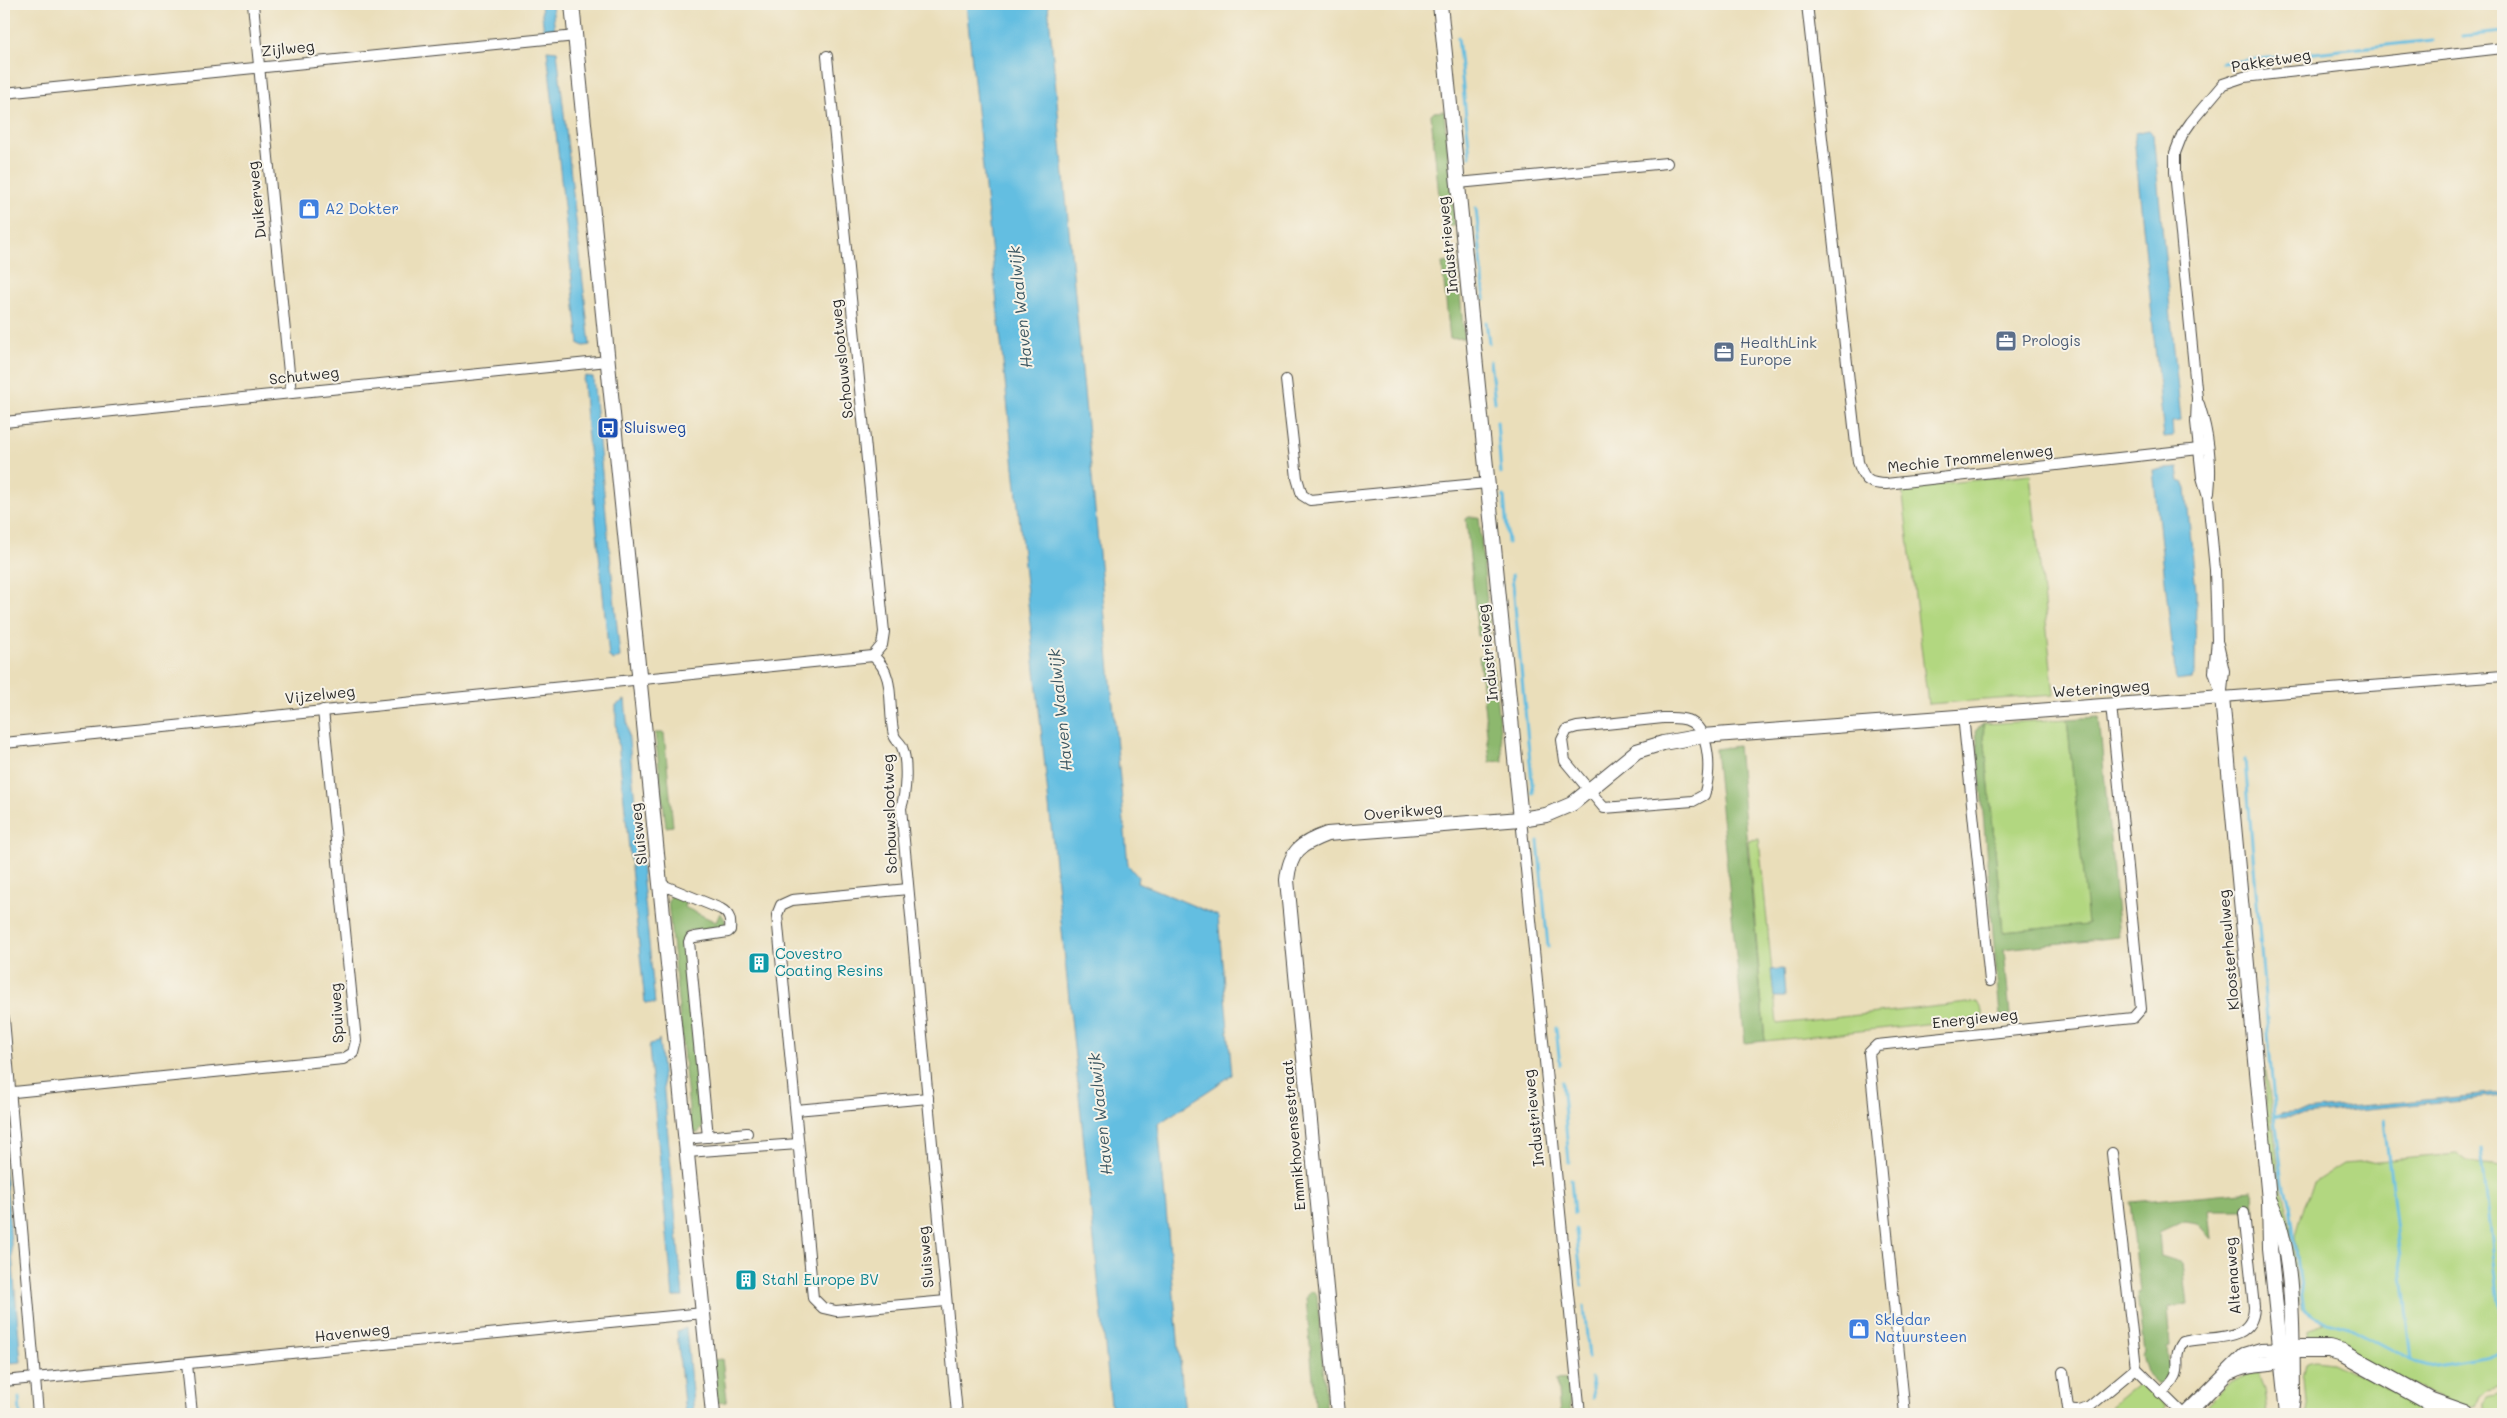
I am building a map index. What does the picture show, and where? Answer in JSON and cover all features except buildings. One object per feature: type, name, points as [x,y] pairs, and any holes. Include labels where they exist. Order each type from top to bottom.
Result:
[{"type":"highway","points":[[2284,1353],[2329,1349],[2343,1353],[2431,1402],[2465,1414]]},
{"type":"street","name":"Duikerweg","points":[[253,4],[291,393]]},
{"type":"street","name":"Sluisweg","points":[[572,4],[713,1414]]},
{"type":"street","name":"Industrieweg","points":[[1440,4],[1580,1414]]},
{"type":"street","name":"Mechie Trommelenweg","points":[[1807,4],[1858,462],[1863,476],[1873,484],[1886,484],[2204,449]]},
{"type":"street","name":"Zijlweg","points":[[4,93],[576,36]]},
{"type":"street","name":"Pakketweg","points":[[2204,449],[2196,422],[2198,398],[2175,153],[2182,135],[2223,84],[2244,77],[2503,48]]},
{"type":"street","name":"Schouwslootweg","points":[[827,56],[884,632],[882,645],[873,656],[882,664],[888,676],[894,737],[902,747],[906,792],[901,808],[908,889]]},
{"type":"street","name":"Industrieweg","points":[[1458,183],[1667,163]]},
{"type":"street","name":"Schutweg","points":[[4,422],[608,361]]},
{"type":"street","points":[[1286,380],[1297,478],[1302,495],[1310,500],[1487,483]]},
{"type":"street","points":[[2204,449],[2202,477],[2208,497],[2215,570],[2217,640],[2224,671],[2222,697]]},
{"type":"street","points":[[640,678],[873,656]]},
{"type":"street","name":"Weteringweg","points":[[1702,736],[2503,676]]},
{"type":"street","name":"Vijzelweg","points":[[4,743],[640,678]]},
{"type":"street","name":"Kloosterheulweg","points":[[2222,697],[2270,1200],[2283,1231],[2284,1353],[2293,1397],[2289,1414]]},
{"type":"street","name":"Energieweg","points":[[1905,1414],[1868,1053],[1877,1045],[2133,1018],[2141,1009],[2112,705]]},
{"type":"street","name":"Spuiweg","points":[[7,1092],[343,1059],[353,1053],[356,1041],[323,710]]},
{"type":"street","points":[[1963,715],[1990,981]]},
{"type":"street","points":[[1663,718],[1682,719],[1695,724],[1702,736],[1708,746],[1709,781],[1704,795],[1693,801],[1604,808],[1565,761],[1562,740],[1567,730],[1577,727],[1663,718]]},
{"type":"street","points":[[1521,819],[1546,815],[1572,804],[1637,751],[1663,743],[1702,736]]},
{"type":"street","name":"Overikweg","points":[[1294,854],[1305,843],[1327,834],[1521,819]]},
{"type":"street","name":"Emmikhovensestraat","points":[[1294,854],[1288,867],[1288,880],[1338,1414]]},
{"type":"street","name":"Sluisweg","points":[[660,884],[726,912],[730,919],[730,930],[728,932],[691,938],[689,942],[708,1137]]},
{"type":"street","name":"Sluisweg","points":[[908,889],[928,1098],[946,1302],[836,1312],[823,1308],[813,1298],[777,915],[781,905],[792,900],[908,889]]},
{"type":"street","points":[[4,1019],[7,1092],[38,1414]]},
{"type":"street","points":[[796,1110],[928,1098]]},
{"type":"street","points":[[686,1146],[708,1137],[747,1133]]},
{"type":"street","points":[[686,1146],[798,1144]]},
{"type":"street","points":[[2112,1153],[2136,1368],[2184,1414],[2245,1355],[2261,1350],[2284,1353]]},
{"type":"street","name":"Altenaweg","points":[[2160,1393],[2174,1381],[2177,1375],[2179,1347],[2183,1342],[2235,1335],[2245,1330],[2252,1321],[2254,1307],[2244,1213]]},
{"type":"street","points":[[946,1302],[957,1414]]},
{"type":"street","name":"Havenweg","points":[[4,1382],[703,1313]]},
{"type":"street","points":[[187,1364],[192,1414]]},
{"type":"street","points":[[2063,1372],[2068,1408],[2072,1411],[2080,1411],[2088,1408],[2136,1368]]},
{"type":"green space","points":[[1444,111],[1455,226],[1442,226],[1431,115],[1434,112]]},
{"type":"green space","points":[[1457,261],[1464,338],[1450,339],[1442,263]]},
{"type":"green space","points":[[2030,474],[2054,695],[1928,704],[1902,488]]},
{"type":"green space","points":[[1469,517],[1479,517],[1490,634],[1478,636],[1466,519]]},
{"type":"green space","points":[[1492,655],[1503,761],[1490,762],[1479,656]]},
{"type":"green space","points":[[2099,717],[2119,937],[2004,949],[2010,1015],[2000,1016],[1976,730],[1983,724],[2003,932],[2088,924],[2067,719]]},
{"type":"green space","points":[[2067,719],[2089,924],[2003,932],[1983,724]]},
{"type":"green space","points":[[655,733],[664,733],[673,826],[666,827]]},
{"type":"green space","points":[[1738,746],[1765,1041],[1745,1043],[1715,749]]},
{"type":"green space","points":[[1759,839],[1777,1024],[1977,1002],[1982,1011],[1982,1018],[1765,1041],[1748,840]]},
{"type":"green space","points":[[676,895],[686,899],[684,907],[716,922],[720,913],[726,924],[725,928],[698,933],[690,930],[684,933],[703,1128],[697,1134],[691,1129],[668,901],[671,896]]},
{"type":"green space","points":[[2263,1063],[2269,1093],[2280,1182],[2291,1230],[2299,1301],[2294,1309],[2272,1191]]},
{"type":"green space","points":[[2457,1154],[2467,1162],[2503,1166],[2503,1386],[2486,1390],[2480,1395],[2475,1406],[2462,1406],[2309,1342],[2308,1332],[2323,1322],[2302,1310],[2296,1235],[2305,1204],[2314,1183],[2344,1164]]},
{"type":"green space","points":[[2253,1191],[2254,1210],[2209,1210],[2212,1239],[2198,1223],[2185,1221],[2159,1233],[2161,1257],[2183,1264],[2188,1304],[2167,1307],[2170,1346],[2167,1347],[2169,1364],[2175,1368],[2172,1377],[2165,1384],[2157,1383],[2146,1372],[2141,1357],[2144,1353],[2137,1293],[2140,1292],[2130,1202]]},
{"type":"green space","points":[[1310,1292],[1315,1292],[1317,1295],[1327,1414],[1316,1414],[1306,1298]]},
{"type":"green space","points":[[722,1359],[727,1399],[726,1402],[717,1403],[712,1360]]},
{"type":"green space","points":[[2314,1360],[2332,1362],[2440,1414],[2307,1414],[2304,1377],[2307,1362]]},
{"type":"green space","points":[[2249,1373],[2258,1374],[2264,1389],[2267,1414],[2199,1414],[2229,1384]]},
{"type":"green space","points":[[1568,1379],[1571,1414],[1560,1414],[1557,1380]]},
{"type":"green space","points":[[2140,1382],[2166,1406],[2158,1414],[2102,1414]]},
{"type":"green space","points":[[2503,1393],[2503,1414],[2488,1412],[2484,1408],[2484,1402],[2487,1397]]},
{"type":"water","points":[[541,4],[552,4],[555,33],[544,34]]},
{"type":"water","name":"Haven Waalwijk","points":[[966,4],[1048,4],[1128,865],[1138,877],[1137,882],[1218,916],[1232,1075],[1158,1124],[1185,1414],[1112,1414]]},
{"type":"water","points":[[547,50],[557,51],[590,345],[584,346],[579,344]]},
{"type":"water","points":[[2149,130],[2153,134],[2181,421],[2172,422],[2173,436],[2164,437],[2134,136],[2135,133]]},
{"type":"water","points":[[585,376],[593,377],[620,657],[614,660],[609,657],[585,407],[583,380]]},
{"type":"water","points":[[2178,468],[2180,482],[2183,482],[2186,489],[2196,591],[2195,673],[2191,679],[2176,681],[2153,470]]},
{"type":"water","points":[[625,700],[655,1004],[645,1003],[616,723],[616,705]]},
{"type":"water","points":[[1783,969],[1785,997],[1774,997],[1771,970]]},
{"type":"water","points":[[659,1039],[683,1297],[673,1297],[649,1048],[650,1044],[658,1042]]},
{"type":"water","points":[[2503,1093],[2503,1096],[2281,1117],[2281,1113]]},
{"type":"water","points":[[4,1158],[21,1362],[10,1363],[4,1287]]},
{"type":"water","points":[[686,1328],[694,1414],[685,1414],[677,1332]]},
{"type":"waterway","points":[[2463,36],[2503,32]]},
{"type":"waterway","points":[[1458,38],[1470,156]]},
{"type":"waterway","points":[[2222,63],[2433,40]]},
{"type":"waterway","points":[[1476,208],[1485,299]]},
{"type":"waterway","points":[[1486,322],[1489,343]]},
{"type":"waterway","points":[[1490,361],[1495,402]]},
{"type":"waterway","points":[[1497,422],[1501,473]]},
{"type":"waterway","points":[[1504,496],[1508,543]]},
{"type":"waterway","points":[[1512,575],[1533,793]]},
{"type":"waterway","points":[[2245,760],[2275,1116],[2283,1183],[2290,1205],[2304,1310],[2316,1318],[2349,1327],[2415,1362],[2429,1366],[2503,1354]]},
{"type":"waterway","points":[[1538,841],[1548,947]]},
{"type":"waterway","points":[[1556,1028],[1560,1065]]},
{"type":"waterway","points":[[1562,1082],[1569,1162]]},
{"type":"waterway","points":[[2275,1116],[2281,1115]]},
{"type":"waterway","points":[[2384,1120],[2412,1360]]},
{"type":"waterway","points":[[2481,1149],[2503,1336]]},
{"type":"waterway","points":[[1571,1179],[1574,1214]]},
{"type":"waterway","points":[[1576,1230],[1582,1285]]},
{"type":"waterway","points":[[1584,1306],[1589,1358]]},
{"type":"waterway","points":[[1591,1378],[1593,1398]]},
{"type":"waterway","points":[[19,1398],[20,1414]]},
{"type":"place","name":"A2 Dokter","points":[[309,209]]},
{"type":"place","name":"Prologis","points":[[2006,341]]},
{"type":"place","name":"HealthLink Europe","points":[[1724,352]]},
{"type":"place","name":"Sluisweg","points":[[608,428]]},
{"type":"place","name":"Covestro Coating Resins","points":[[759,963]]},
{"type":"place","name":"Stahl Europe BV","points":[[746,1280]]},
{"type":"place","name":"Skledar Natuursteen","points":[[1859,1329]]}]
